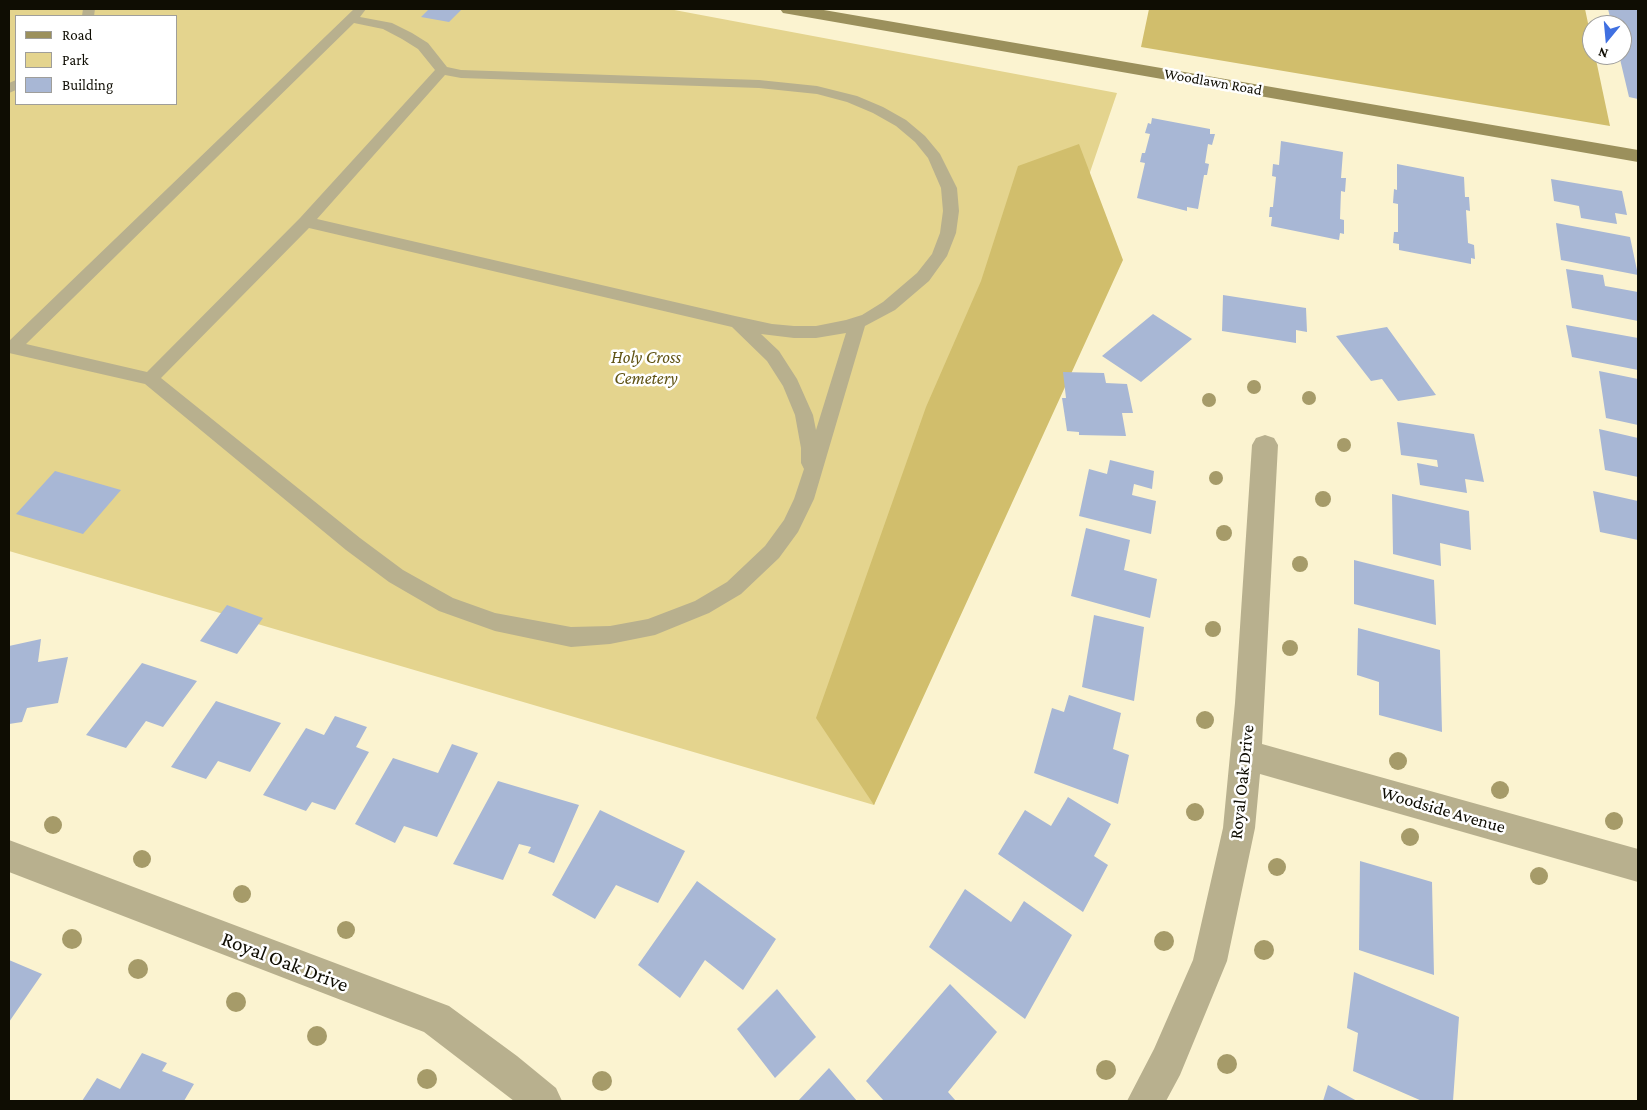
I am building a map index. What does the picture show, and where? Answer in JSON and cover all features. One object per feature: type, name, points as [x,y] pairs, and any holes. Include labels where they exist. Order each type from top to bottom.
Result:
[{"type":"main road","name":"Woodlawn Road","points":[[789,9],[1638,156]]},
{"type":"street","name":"Royal Oak Drive","points":[[1146,1101],[1167,1062],[1210,961],[1240,828],[1247,755],[1266,445]]},
{"type":"street","name":"Woodside Avenue","points":[[1247,755],[1638,866]]},
{"type":"street","name":"Royal Oak Drive","points":[[9,856],[135,906],[436,1019],[504,1069],[543,1101]]},
{"type":"lane","points":[[11,347],[356,14],[407,36],[422,46],[442,70],[481,76],[790,86],[838,95],[890,116],[920,139],[941,168],[949,188],[950,222],[944,245],[923,278],[890,306],[858,322],[838,328],[805,332],[772,330],[735,322],[306,222]]},
{"type":"lane","points":[[150,379],[306,222],[442,70]]},
{"type":"lane","points":[[735,322],[762,344],[773,356],[783,369],[798,399],[804,415],[809,440],[810,466],[808,484]]},
{"type":"lane","points":[[11,347],[150,379],[353,544],[396,576],[446,605],[495,622],[540,632],[571,636],[629,632],[667,622],[702,607],[734,588],[772,552],[791,526],[808,484],[858,322]]},
{"type":"green space","name":"Holy Cross Cemetery","points":[[9,9],[669,9],[1117,93],[874,805],[9,551]]},
{"type":"shaded area","points":[[1149,9],[1585,9],[1586,15],[1582,15],[1582,65],[1597,65],[1610,126],[1141,47]]},
{"type":"shaded area","points":[[1079,144],[1123,260],[874,805],[816,718],[926,407],[981,281],[1018,166]]},
{"type":"building","points":[[429,9],[462,9],[449,22],[421,17]]},
{"type":"building","points":[[1608,9],[1638,9],[1638,99],[1629,97],[1621,65],[1632,65],[1632,15],[1610,15]]},
{"type":"building","points":[[1152,118],[1210,129],[1210,134],[1215,134],[1212,145],[1208,144],[1205,163],[1209,164],[1207,175],[1204,175],[1198,209],[1187,207],[1187,211],[1137,198],[1145,163],[1140,162],[1142,153],[1145,153],[1150,134],[1145,133],[1148,123],[1151,124]]},
{"type":"building","points":[[1281,141],[1343,152],[1341,178],[1346,178],[1345,192],[1341,191],[1340,219],[1344,220],[1344,234],[1340,233],[1339,240],[1271,226],[1272,217],[1269,217],[1270,207],[1273,207],[1276,177],[1272,176],[1273,164],[1279,165]]},
{"type":"building","points":[[1397,164],[1464,177],[1465,197],[1469,197],[1470,211],[1466,210],[1468,243],[1474,245],[1475,259],[1471,258],[1471,264],[1399,250],[1399,244],[1393,243],[1394,232],[1398,232],[1398,204],[1393,203],[1394,189],[1397,190]]},
{"type":"building","points":[[1551,179],[1622,191],[1627,215],[1615,213],[1617,224],[1581,218],[1579,206],[1554,201]]},
{"type":"building","points":[[1556,223],[1630,237],[1638,275],[1561,260]]},
{"type":"building","points":[[1566,269],[1603,275],[1605,286],[1638,292],[1638,321],[1572,308]]},
{"type":"building","points":[[1223,295],[1306,308],[1307,332],[1296,330],[1296,343],[1222,331]]},
{"type":"building","points":[[1153,314],[1192,339],[1141,382],[1102,356]]},
{"type":"building","points":[[1566,325],[1638,338],[1638,370],[1572,357]]},
{"type":"building","points":[[1387,327],[1436,395],[1398,401],[1382,379],[1371,381],[1336,336]]},
{"type":"building","points":[[1599,371],[1638,379],[1638,425],[1606,418]]},
{"type":"building","points":[[1063,372],[1104,373],[1106,383],[1127,384],[1133,413],[1122,413],[1126,436],[1079,435],[1079,432],[1067,431],[1062,398],[1066,398]]},
{"type":"building","points":[[1397,422],[1474,434],[1484,482],[1465,479],[1467,493],[1420,485],[1417,463],[1438,467],[1437,460],[1401,455]]},
{"type":"building","points":[[1599,429],[1638,438],[1638,477],[1605,470]]},
{"type":"building","points":[[1110,460],[1154,471],[1152,489],[1134,484],[1132,495],[1156,501],[1151,534],[1079,516],[1089,469],[1107,474]]},
{"type":"building","points":[[55,471],[121,490],[83,534],[16,514]]},
{"type":"building","points":[[1593,491],[1638,501],[1638,540],[1600,532]]},
{"type":"building","points":[[1392,494],[1469,511],[1471,550],[1440,543],[1441,566],[1393,554]]},
{"type":"building","points":[[1086,528],[1130,540],[1124,570],[1157,579],[1150,618],[1071,596]]},
{"type":"building","points":[[1354,560],[1434,580],[1436,625],[1354,604]]},
{"type":"building","points":[[227,605],[263,618],[237,654],[200,641]]},
{"type":"building","points":[[1094,615],[1144,627],[1134,701],[1082,687]]},
{"type":"building","points":[[1358,628],[1440,650],[1442,732],[1379,715],[1379,682],[1357,675]]},
{"type":"building","points":[[41,639],[38,662],[68,657],[58,703],[27,708],[22,722],[9,724],[9,646]]},
{"type":"building","points":[[142,663],[197,681],[163,727],[146,721],[126,748],[86,735]]},
{"type":"building","points":[[1069,695],[1121,713],[1113,749],[1129,755],[1118,804],[1034,773],[1052,708],[1064,712]]},
{"type":"building","points":[[216,701],[281,723],[250,772],[218,761],[206,779],[171,767]]},
{"type":"building","points":[[335,716],[367,727],[356,747],[369,752],[335,810],[312,802],[306,811],[263,795],[306,728],[324,735]]},
{"type":"building","points":[[452,744],[478,753],[437,837],[404,826],[395,843],[355,824],[393,758],[438,773]]},
{"type":"building","points":[[498,781],[579,805],[554,863],[528,853],[531,847],[519,844],[503,880],[453,864]]},
{"type":"building","points":[[1068,797],[1111,824],[1094,856],[1108,865],[1083,912],[998,854],[1025,810],[1051,826]]},
{"type":"building","points":[[600,810],[685,851],[658,903],[616,885],[595,919],[552,895]]},
{"type":"building","points":[[1360,861],[1432,882],[1434,975],[1359,950]]},
{"type":"building","points":[[697,881],[776,939],[743,990],[705,960],[680,998],[638,965]]},
{"type":"building","points":[[965,889],[1011,922],[1024,901],[1072,935],[1025,1019],[929,947]]},
{"type":"building","points":[[9,960],[42,974],[9,1022]]},
{"type":"building","points":[[1354,972],[1459,1017],[1453,1101],[1422,1101],[1353,1071],[1358,1033],[1347,1028]]},
{"type":"building","points":[[950,984],[997,1032],[948,1092],[956,1101],[884,1101],[866,1081]]},
{"type":"building","points":[[777,989],[816,1037],[775,1078],[737,1029]]},
{"type":"building","points":[[142,1053],[167,1063],[162,1071],[194,1084],[184,1101],[82,1101],[97,1078],[120,1089]]},
{"type":"building","points":[[829,1068],[857,1101],[798,1101]]},
{"type":"building","points":[[1328,1085],[1357,1101],[1323,1101]]}]
